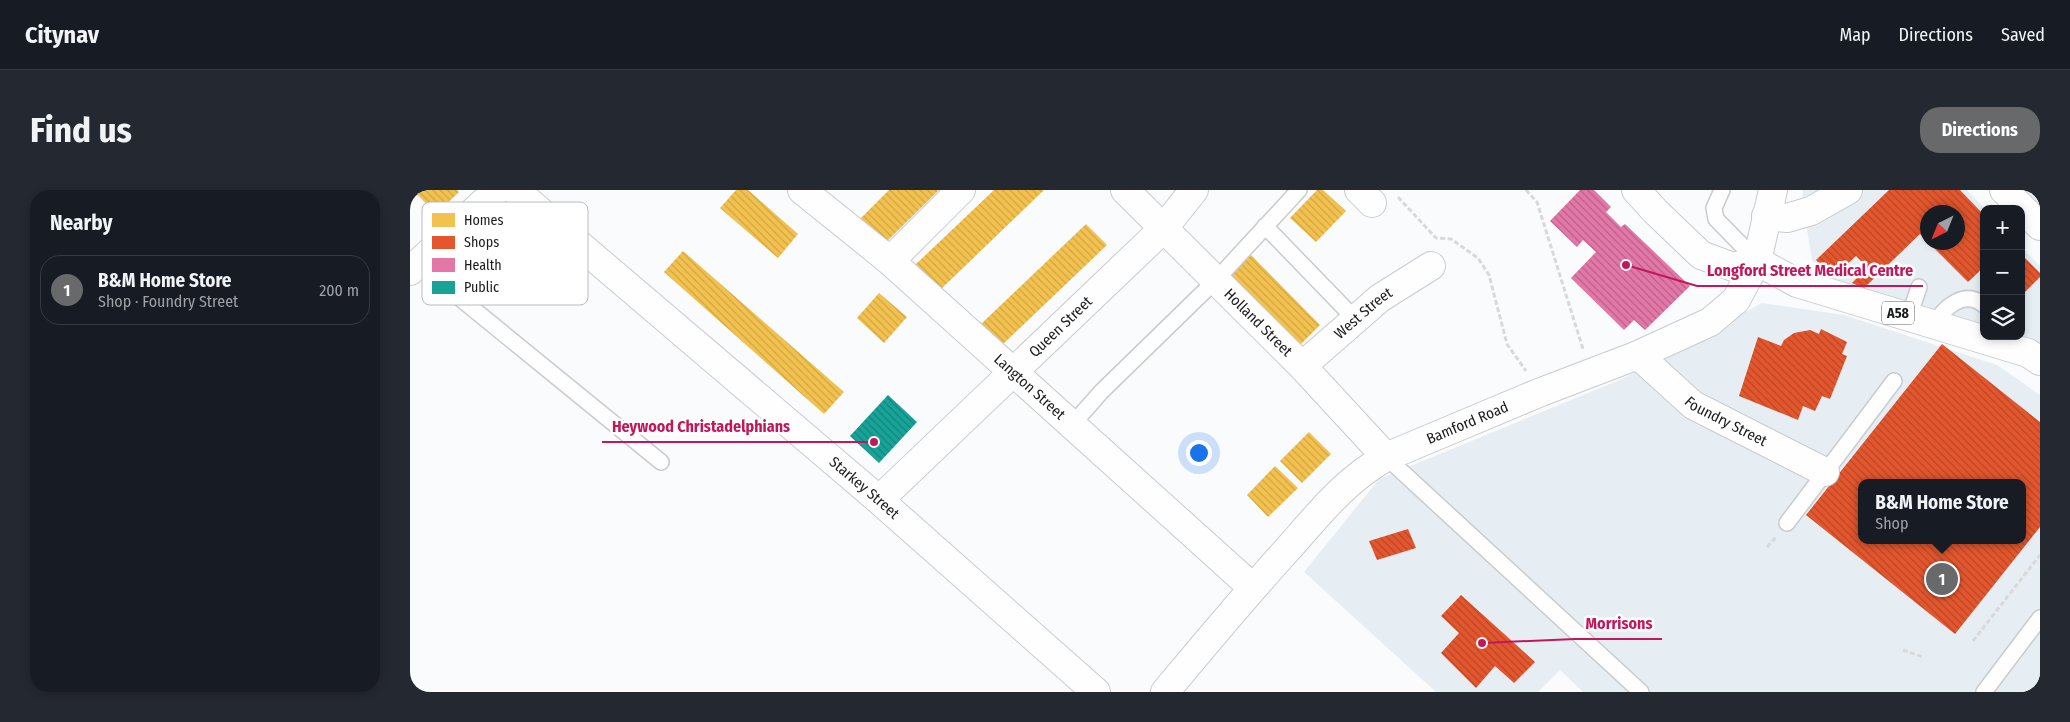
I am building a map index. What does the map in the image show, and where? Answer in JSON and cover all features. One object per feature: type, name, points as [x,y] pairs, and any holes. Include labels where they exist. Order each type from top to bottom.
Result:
[{"type":"main road","points":[[484,202],[497,190]]},
{"type":"main road","name":"Starkey Street","points":[[515,190],[529,202]]},
{"type":"main road","name":"Langton Street","points":[[802,190],[890,261],[1253,588]]},
{"type":"main road","points":[[890,261],[961,190]]},
{"type":"main road","name":"Holland Street","points":[[1125,190],[1302,366],[1386,458]]},
{"type":"main road","name":"Queen Street","points":[[879,500],[1163,229],[1194,190]]},
{"type":"main road","points":[[1636,190],[1701,255],[1733,267],[1757,261]]},
{"type":"main road","name":"Bamford Road","points":[[1165,692],[1253,588],[1340,490],[1364,470],[1386,458],[1541,392],[1638,355],[1710,322],[1736,300],[1757,261],[1773,190]]},
{"type":"main road","points":[[1766,216],[1788,218],[1811,211],[1848,190]]},
{"type":"main road","points":[[2004,190],[2040,226]]},
{"type":"main road","name":"Starkey Street","points":[[588,252],[879,500],[1096,692]]},
{"type":"main road","name":"A58","points":[[1757,261],[1797,283],[1980,336]]},
{"type":"main road","name":"West Street","points":[[1302,366],[1380,298],[1431,266]]},
{"type":"main road","name":"A58","points":[[1992,340],[2028,353],[2040,362]]},
{"type":"main road","name":"Foundry Street","points":[[1638,355],[1693,405],[1825,472]]},
{"type":"lane","points":[[1072,425],[1101,392],[1216,280],[1299,190]]},
{"type":"lane","points":[[1722,190],[1714,208],[1716,219],[1757,261]]},
{"type":"lane","points":[[1266,226],[1355,319]]},
{"type":"lane","points":[[1919,287],[1922,320],[1960,300],[1973,299],[1980,303]]},
{"type":"lane","points":[[461,305],[661,462]]},
{"type":"lane","points":[[1787,523],[1894,381]]},
{"type":"lane","points":[[1386,458],[1641,692]]},
{"type":"lane","points":[[1984,692],[2040,618]]},
{"type":"path","points":[[1526,190],[1537,202],[1591,373]]},
{"type":"path","points":[[1376,196],[1436,238],[1452,239],[1478,258],[1489,274],[1507,344],[1541,392]]},
{"type":"path","points":[[1973,641],[2040,555]]},
{"type":"path","points":[[1903,650],[1922,657]]},
{"type":"shaded area","points":[[1803,190],[1967,190],[1981,205],[1980,326],[1834,282],[1812,260],[1802,199]]},
{"type":"shaded area","points":[[2026,190],[2040,190],[2040,205]]},
{"type":"shaded area","points":[[2025,251],[2040,266],[2040,346],[2024,340]]},
{"type":"shaded area","points":[[1762,303],[1844,315],[1997,365],[2040,395],[2040,692],[1583,692],[1560,670],[1538,692],[1436,692],[1304,572],[1379,479],[1624,378]]},
{"type":"building: Homes","points":[[413,190],[457,190],[459,192],[449,202],[424,202]]},
{"type":"building: Homes","points":[[736,190],[748,190],[798,234],[778,258],[720,208]]},
{"type":"building: Homes","points":[[889,190],[939,190],[882,246],[858,221]]},
{"type":"building: Homes","points":[[994,190],[1044,190],[938,292],[914,266]]},
{"type":"building: Homes","points":[[1317,190],[1323,190],[1346,211],[1316,242],[1290,218]]},
{"type":"building: Homes","points":[[1086,224],[1107,245],[1002,345],[981,324]]},
{"type":"building: Homes","points":[[683,251],[844,392],[824,414],[664,272]]},
{"type":"building: Homes","points":[[1247,251],[1320,325],[1297,348],[1224,274]]},
{"type":"building: Homes","points":[[879,293],[907,317],[884,343],[857,318]]},
{"type":"building: Homes","points":[[1309,432],[1331,454],[1302,483],[1280,461]]},
{"type":"building: Homes","points":[[1275,466],[1298,488],[1268,517],[1247,495]]},
{"type":"building: Shops","points":[[1889,190],[1960,190],[1980,211],[1980,271],[1968,282],[1936,250],[1965,250],[1965,205],[1920,205],[1920,234],[1864,288],[1852,283],[1867,267],[1856,256],[1833,278],[1816,260]]},
{"type":"building: Shops","points":[[2025,258],[2040,273],[2040,277],[2025,292]]},
{"type":"building: Shops","points":[[1821,329],[1847,342],[1842,354],[1847,356],[1830,399],[1822,396],[1815,411],[1803,406],[1798,420],[1739,396],[1758,337],[1781,346],[1784,340],[1794,333],[1810,330],[1819,334]]},
{"type":"building: Shops","points":[[1942,344],[2040,422],[2040,527],[1955,634],[1806,515]]},
{"type":"building: Shops","points":[[1408,529],[1416,548],[1377,560],[1369,541]]},
{"type":"building: Shops","points":[[1461,595],[1535,662],[1514,683],[1495,666],[1476,688],[1441,653],[1459,633],[1441,616]]},
{"type":"building: Health","points":[[1580,190],[1594,190],[1611,207],[1606,212],[1621,227],[1625,224],[1690,286],[1645,330],[1634,320],[1624,330],[1571,278],[1596,252],[1583,240],[1577,247],[1550,221]]},
{"type":"building: Public","points":[[888,395],[917,422],[879,463],[850,436]]},
{"type":"place","name":"Longford Street Medical Centre","points":[[1626,265]]},
{"type":"place","name":"Heywood Christadelphians","points":[[874,442]]},
{"type":"place","name":"B&M Home Store","points":[[1942,579]]},
{"type":"place","name":"Morrisons","points":[[1482,643]]}]
